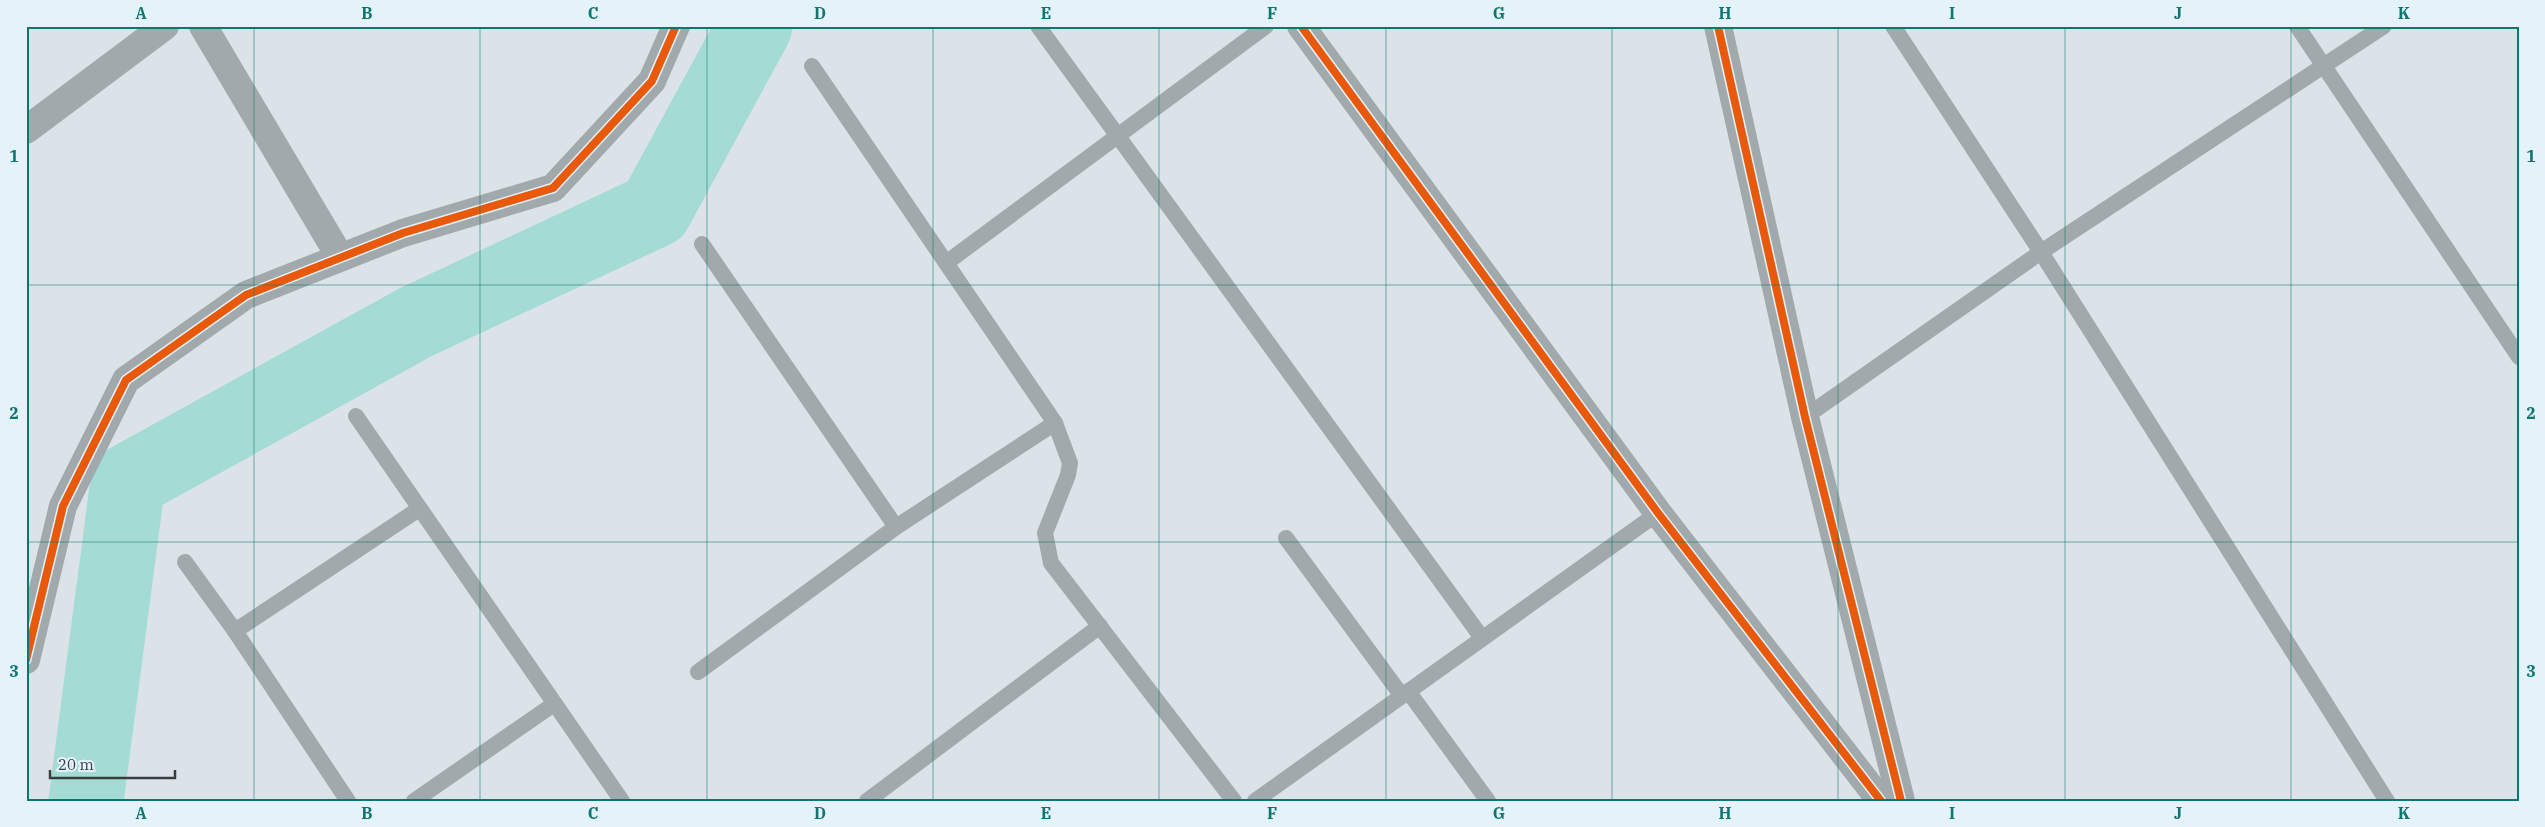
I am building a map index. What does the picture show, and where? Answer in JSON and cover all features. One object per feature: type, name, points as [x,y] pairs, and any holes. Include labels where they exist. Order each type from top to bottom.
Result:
[{"type":"street","points":[[26,130],[165,26]]},
{"type":"street","points":[[203,26],[340,257]]},
{"type":"street","points":[[28,640],[63,506],[126,380],[246,295],[402,233],[553,188],[652,81],[676,26]]},
{"type":"street","points":[[1301,26],[1658,513],[1880,801]]},
{"type":"street","points":[[1718,26],[1805,417],[1901,801]]},
{"type":"lane","points":[[1038,26],[1482,638]]},
{"type":"lane","points":[[946,263],[1266,26]]},
{"type":"lane","points":[[1893,26],[2041,252],[2387,801]]},
{"type":"lane","points":[[2297,26],[2519,357]]},
{"type":"lane","points":[[1805,417],[2041,252],[2384,26]]},
{"type":"lane","points":[[812,66],[1055,423],[1070,463],[1068,475],[1045,533],[1051,563],[1234,801]]},
{"type":"lane","points":[[702,244],[896,527]]},
{"type":"lane","points":[[356,416],[418,509],[622,801]]},
{"type":"lane","points":[[698,672],[896,527],[1055,423]]},
{"type":"lane","points":[[235,631],[418,509]]},
{"type":"lane","points":[[1259,800],[1658,513]]},
{"type":"lane","points":[[1286,538],[1488,801]]},
{"type":"lane","points":[[185,562],[235,631],[348,801]]},
{"type":"lane","points":[[867,801],[1100,626]]},
{"type":"lane","points":[[414,801],[554,704]]},
{"type":"waterway","points":[[86,801],[128,481],[416,322],[655,210],[755,26]]},
{"type":"cycle path","points":[[26,660],[63,506],[126,380],[246,295],[403,233],[553,188],[652,81],[676,26]]},
{"type":"cycle path","points":[[1301,26],[1658,513],[1881,801]]},
{"type":"cycle path","points":[[1718,26],[1805,417],[1901,801]]}]
